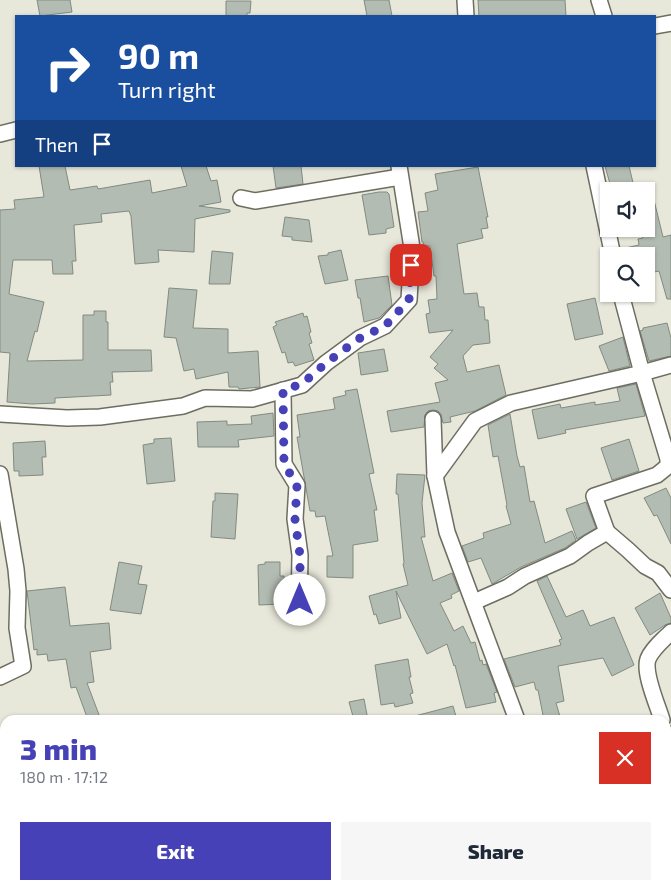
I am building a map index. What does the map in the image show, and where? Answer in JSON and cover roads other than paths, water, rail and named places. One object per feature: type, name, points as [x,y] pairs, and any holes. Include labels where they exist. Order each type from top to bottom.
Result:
[{"type":"street","points":[[465,0],[466,15]]},
{"type":"street","points":[[599,0],[604,15]]},
{"type":"street","points":[[656,26],[671,23]]},
{"type":"street","points":[[0,134],[15,130]]},
{"type":"street","points":[[594,167],[611,247]]},
{"type":"street","points":[[0,414],[66,418],[100,417],[183,406],[205,398],[252,399],[302,384],[326,363],[360,338],[385,326],[409,300],[412,248],[400,172],[255,201],[241,198]]},
{"type":"street","points":[[623,302],[668,459],[668,466],[657,475],[594,496],[607,532],[645,566],[658,573],[671,590]]},
{"type":"street","points":[[435,476],[475,421],[511,403],[671,365]]},
{"type":"street","points":[[283,390],[284,464],[297,485],[295,520],[300,555],[300,616]]},
{"type":"street","points":[[433,419],[435,476],[447,532],[515,715]]},
{"type":"street","points":[[0,474],[16,569],[18,591],[17,628],[24,666],[0,677]]},
{"type":"street","points":[[474,602],[570,556],[607,532]]},
{"type":"street","points":[[660,715],[648,677],[648,660],[659,644],[671,632]]}]
